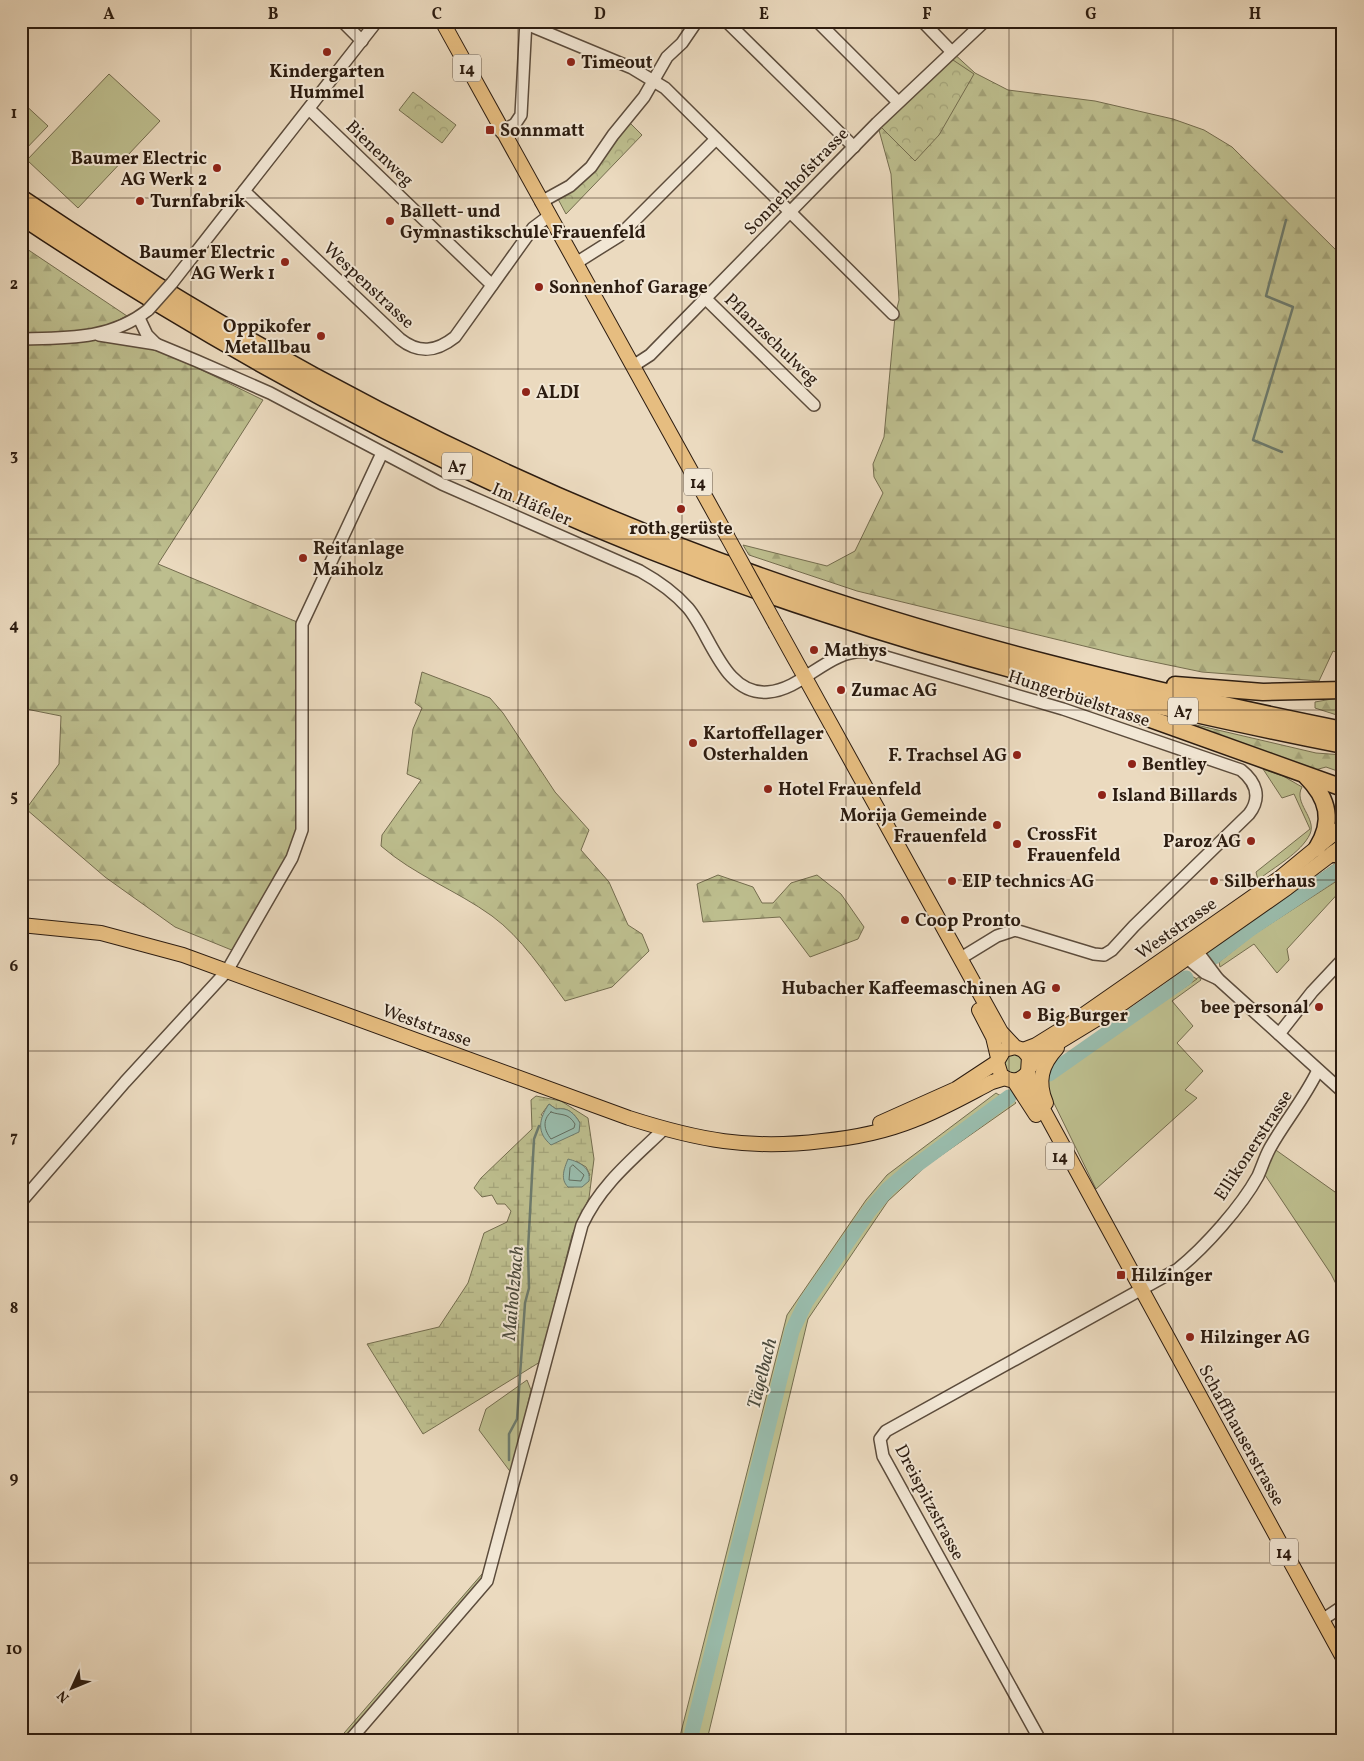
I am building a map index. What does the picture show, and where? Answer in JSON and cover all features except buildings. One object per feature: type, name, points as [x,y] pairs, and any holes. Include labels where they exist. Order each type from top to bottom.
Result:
[{"type":"highway","name":"A7","points":[[21,198],[132,271],[268,352],[412,429],[536,486],[716,560],[824,598],[951,637],[1100,677],[1343,730]]},
{"type":"highway","name":"A7","points":[[21,216],[123,283],[259,364],[374,425],[491,482],[633,543],[769,595],[892,635],[1024,673],[1176,710],[1343,745]]},
{"type":"highway","name":"A7","points":[[1024,673],[1343,788]]},
{"type":"highway","name":"A7","points":[[1100,677],[1244,692],[1343,690]]},
{"type":"highway","points":[[1306,776],[1318,788],[1327,810],[1326,830],[1317,848]]},
{"type":"main road","name":"14","points":[[442,21],[934,912],[1002,1032],[1019,1048]]},
{"type":"main road","name":"Weststrasse","points":[[1019,1048],[1055,1034],[1191,955],[1267,886],[1343,826]]},
{"type":"main road","name":"Weststrasse","points":[[1029,1070],[1041,1053],[1123,1003],[1340,849]]},
{"type":"main road","name":"14","points":[[934,912],[993,1037],[997,1060]]},
{"type":"main road","name":"Weststrasse","points":[[21,925],[76,930],[123,938],[227,971],[583,1102],[664,1129],[698,1138],[749,1145],[788,1145],[863,1136],[888,1130],[937,1111],[992,1082],[1009,1080]]},
{"type":"main road","name":"Weststrasse","points":[[1065,1039],[1047,1059],[1042,1072],[1041,1085],[1048,1106],[1078,1162],[1085,1185]]},
{"type":"main road","points":[[1019,1048],[1029,1057],[1029,1070],[1020,1080],[1009,1080],[998,1072],[997,1060],[1004,1050],[1019,1048]]},
{"type":"main road","name":"Weststrasse","points":[[822,1141],[911,1111],[956,1089],[997,1060]]},
{"type":"main road","name":"Schaffhauserstrasse","points":[[1029,1070],[1032,1088],[1108,1231],[1343,1658]]},
{"type":"main road","name":"Schaffhauserstrasse","points":[[1009,1080],[1108,1231]]},
{"type":"street","points":[[342,21],[362,41]]},
{"type":"street","points":[[21,339],[99,335],[140,316],[172,283],[377,21]]},
{"type":"street","points":[[541,202],[581,178],[612,135],[636,109],[667,57],[682,43],[697,21]]},
{"type":"street","points":[[726,21],[854,147]]},
{"type":"street","points":[[816,21],[898,102]]},
{"type":"street","points":[[922,21],[952,51]]},
{"type":"street","name":"Sonnenhofstrasse","points":[[633,366],[650,355],[898,102],[985,21]]},
{"type":"street","points":[[502,132],[515,124],[521,115],[524,22],[654,80],[893,314]]},
{"type":"street","name":"Bienenweg","points":[[309,109],[492,285]]},
{"type":"street","points":[[576,263],[619,236],[716,139]]},
{"type":"street","name":"Wespenstrasse","points":[[244,191],[400,339],[418,349],[434,349],[445,345],[455,337],[533,228],[549,216]]},
{"type":"street","name":"Pflanzschulweg","points":[[705,298],[814,405]]},
{"type":"street","points":[[140,316],[138,335],[151,343]]},
{"type":"street","name":"Im Häfeler","points":[[99,335],[151,343],[270,393],[442,484],[650,576],[672,592],[688,608],[725,667],[743,687],[760,692],[772,692],[792,684],[804,676]]},
{"type":"street","points":[[788,397],[796,388]]},
{"type":"street","points":[[21,1202],[227,971],[292,858],[302,830],[302,624],[382,453]]},
{"type":"street","name":"Hungerbüelstrasse","points":[[804,676],[849,652],[869,652],[1062,709],[1241,770],[1250,777],[1255,786],[1256,799],[1249,814],[1134,926],[1112,950],[1104,955],[1094,954],[1016,930],[997,936],[961,958]]},
{"type":"street","points":[[1191,955],[1280,1032],[1343,1092]]},
{"type":"street","points":[[1280,1032],[1312,992],[1343,959]]},
{"type":"street","name":"Ellikonerstrasse","points":[[1141,1291],[1178,1269],[1196,1254],[1247,1194],[1258,1176],[1269,1148],[1306,1094],[1318,1070]]},
{"type":"street","points":[[350,1740],[487,1581],[582,1225],[591,1205],[605,1186],[664,1129]]},
{"type":"street","name":"Dreispitzstrasse","points":[[1040,1740],[883,1456],[880,1439],[886,1431],[1141,1291]]},
{"type":"street","points":[[1322,1620],[1343,1606]]},
{"type":"green space","points":[[951,51],[975,73],[1008,90],[1095,101],[1173,119],[1204,130],[1232,147],[1343,257],[1343,655],[1333,651],[1319,681],[1202,672],[1125,656],[857,591],[749,555],[743,545],[827,566],[855,551],[883,493],[874,477],[873,464],[884,437],[895,316],[899,300],[891,174],[877,123]]},
{"type":"green space","points":[[950,58],[974,74],[939,135],[915,161],[880,126]]},
{"type":"green space","points":[[109,74],[160,121],[78,208],[27,160]]},
{"type":"green space","points":[[413,92],[456,125],[442,143],[399,110]]},
{"type":"green space","points":[[21,101],[48,126],[21,154]]},
{"type":"green space","points":[[630,123],[642,135],[566,214],[558,199],[581,184],[592,173]]},
{"type":"green space","points":[[21,245],[127,316],[104,327],[163,351],[263,400],[158,564],[302,624],[302,830],[239,953],[175,927],[105,877],[26,809],[59,764],[61,716],[21,708]]},
{"type":"green space","points":[[422,672],[490,698],[503,713],[555,792],[589,830],[581,850],[609,882],[628,925],[642,934],[649,951],[612,987],[565,1001],[532,956],[503,925],[464,898],[407,866],[381,846],[382,835],[421,780],[407,774],[413,729],[422,708],[415,703]]},
{"type":"green space","points":[[1343,697],[1343,717],[1315,708],[1315,702]]},
{"type":"green space","points":[[1175,720],[1316,753],[1343,755],[1343,773],[1326,767],[1315,770]]},
{"type":"green space","points":[[1263,769],[1283,776],[1302,787],[1300,799],[1311,828],[1306,841],[1300,847],[1258,880],[1256,872],[1310,829],[1294,794],[1282,798]]},
{"type":"green space","points":[[1343,858],[1343,876],[1253,935],[1218,961],[1214,953],[1233,936]]},
{"type":"green space","points":[[718,875],[753,887],[762,903],[773,903],[791,883],[817,875],[841,894],[864,927],[858,939],[810,957],[780,917],[703,922],[697,884]]},
{"type":"green space","points":[[1343,877],[1343,888],[1287,949],[1289,960],[1277,973],[1254,944],[1220,967],[1219,962],[1253,935]]},
{"type":"green space","points":[[1184,972],[1197,979],[1056,1074],[1052,1065]]},
{"type":"green space","points":[[1199,977],[1201,980],[1172,1001],[1193,1026],[1177,1043],[1203,1071],[1185,1090],[1197,1098],[1096,1189],[1046,1084],[1049,1078]]},
{"type":"green space","points":[[1010,1052],[1021,1055],[1025,1065],[1018,1074],[1007,1073],[1002,1060]]},
{"type":"green space","points":[[996,1093],[999,1095],[1009,1095],[1016,1103],[926,1166],[888,1201],[808,1319],[707,1740],[679,1740],[787,1315],[866,1200],[887,1175]]},
{"type":"green space","points":[[536,1096],[561,1101],[588,1118],[594,1159],[589,1198],[572,1235],[540,1362],[423,1434],[367,1344],[439,1327],[468,1283],[484,1233],[507,1222],[511,1211],[505,1204],[497,1204],[492,1195],[482,1197],[474,1188],[481,1178],[532,1129],[531,1100]],"holes":[[[549,1104],[556,1109],[564,1109],[570,1112],[580,1123],[541,1115]],[[576,1161],[586,1167],[590,1175],[575,1185],[568,1187]]]},
{"type":"green space","points":[[1273,1148],[1335,1192],[1343,1187],[1343,1298],[1331,1274],[1263,1172]]},
{"type":"green space","points":[[527,1380],[531,1390],[512,1474],[479,1430],[486,1409]]},
{"type":"green space","points":[[482,1574],[487,1581],[350,1740],[338,1740]]},
{"type":"water","points":[[549,1104],[556,1109],[564,1109],[570,1112],[580,1123],[579,1132],[551,1145],[541,1130],[541,1120]]},
{"type":"water","points":[[568,1159],[584,1166],[588,1172],[589,1181],[582,1187],[568,1187],[564,1181],[565,1166]]},
{"type":"waterway","points":[[1282,452],[1253,440],[1293,307],[1266,296],[1286,220]]},
{"type":"waterway","name":"Tägelbach","points":[[1214,957],[1249,930],[1343,867]]},
{"type":"waterway","name":"Tägelbach","points":[[1049,1074],[1186,978]]},
{"type":"waterway","name":"Tägelbach","points":[[690,1740],[792,1331],[806,1302],[869,1211],[888,1189],[910,1170],[1009,1097]]},
{"type":"waterway","name":"Maiholzbach","points":[[509,1460],[509,1434],[517,1419],[525,1303],[529,1288],[528,1250],[534,1139],[539,1126]]},
{"type":"place","name":"Kindergarten Hummel","points":[[327,52]]},
{"type":"place","name":"Timeout","points":[[571,62]]},
{"type":"place","name":"Sonnmatt","points":[[490,130]]},
{"type":"place","name":"Baumer Electric AG Werk 2","points":[[217,168]]},
{"type":"place","name":"Turnfabrik","points":[[140,201]]},
{"type":"place","name":"Ballett- und Gymnastikschule Frauenfeld","points":[[390,221]]},
{"type":"place","name":"Baumer Electric AG Werk 1","points":[[285,262]]},
{"type":"place","name":"Sonnenhof Garage","points":[[539,287]]},
{"type":"place","name":"Oppikofer Metallbau","points":[[321,336]]},
{"type":"place","name":"ALDI","points":[[526,392]]},
{"type":"place","name":"roth gerüste","points":[[681,509]]},
{"type":"place","name":"Reitanlage Maiholz","points":[[303,558]]},
{"type":"place","name":"Mathys","points":[[814,650]]},
{"type":"place","name":"Zumac AG","points":[[841,690]]},
{"type":"place","name":"Kartoffellager Osterhalden","points":[[693,743]]},
{"type":"place","name":"F. Trachsel AG","points":[[1017,755]]},
{"type":"place","name":"Bentley","points":[[1132,764]]},
{"type":"place","name":"Hotel Frauenfeld","points":[[768,789]]},
{"type":"place","name":"Island Billards","points":[[1102,795]]},
{"type":"place","name":"Morija Gemeinde Frauenfeld","points":[[997,825]]},
{"type":"place","name":"Paroz AG","points":[[1251,841]]},
{"type":"place","name":"CrossFit Frauenfeld","points":[[1017,844]]},
{"type":"place","name":"EIP technics AG","points":[[952,881]]},
{"type":"place","name":"Silberhaus","points":[[1214,881]]},
{"type":"place","name":"Coop Pronto","points":[[905,920]]},
{"type":"place","name":"Hubacher Kaffeemaschinen AG","points":[[1056,988]]},
{"type":"place","name":"bee personal","points":[[1319,1007]]},
{"type":"place","name":"Big Burger","points":[[1027,1015]]},
{"type":"place","name":"Hilzinger","points":[[1121,1275]]},
{"type":"place","name":"Hilzinger AG","points":[[1190,1337]]}]
